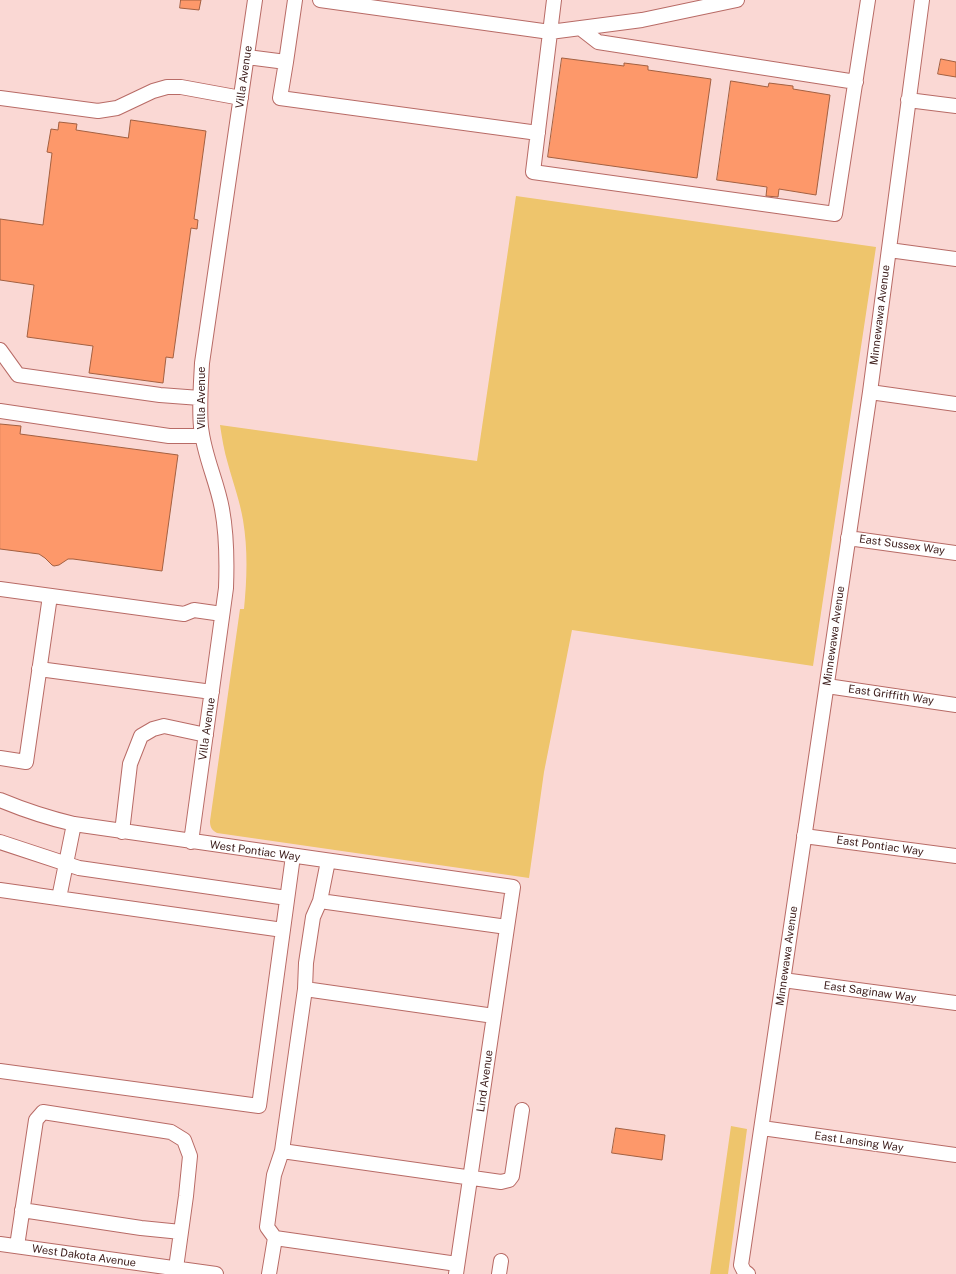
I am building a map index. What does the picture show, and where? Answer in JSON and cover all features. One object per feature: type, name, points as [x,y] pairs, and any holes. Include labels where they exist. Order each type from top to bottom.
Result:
[{"type":"street","name":"Villa Avenue","points":[[191,842],[226,588],[228,556],[222,508],[206,456],[202,436],[200,398],[202,363],[255,0]]},
{"type":"street","points":[[295,0],[280,98],[538,133]]},
{"type":"street","points":[[320,0],[550,32],[642,20],[737,0]]},
{"type":"street","points":[[554,0],[533,172],[835,214],[868,0]]},
{"type":"street","name":"Minnewawa Avenue","points":[[746,1272],[741,1265],[870,392],[922,0]]},
{"type":"street","points":[[580,28],[598,42],[856,82]]},
{"type":"street","points":[[247,57],[286,62]]},
{"type":"street","points":[[0,98],[98,111],[118,108],[154,91],[167,88],[181,87],[241,98]]},
{"type":"street","points":[[908,100],[956,106]]},
{"type":"street","points":[[889,250],[956,259]]},
{"type":"street","points":[[0,350],[18,375],[160,395],[200,398]]},
{"type":"street","points":[[870,392],[956,404]]},
{"type":"street","points":[[0,411],[169,436],[202,436]]},
{"type":"street","name":"East Sussex Way","points":[[848,538],[956,553]]},
{"type":"street","points":[[0,589],[184,614],[194,610],[222,614]]},
{"type":"street","points":[[0,758],[26,762],[50,596]]},
{"type":"street","points":[[39,669],[212,692]]},
{"type":"street","name":"East Griffith Way","points":[[826,686],[956,705]]},
{"type":"street","points":[[122,832],[130,764],[141,736],[153,729],[164,726],[206,735]]},
{"type":"street","name":"West Pontiac Way","points":[[0,800],[28,812],[74,824],[513,887]]},
{"type":"street","points":[[60,898],[74,824]]},
{"type":"street","name":"East Pontiac Way","points":[[804,836],[956,856]]},
{"type":"street","points":[[0,842],[78,868],[287,898]]},
{"type":"street","points":[[0,1071],[259,1106],[293,856]]},
{"type":"street","points":[[328,861],[320,901],[313,917],[306,963],[305,989],[282,1151],[274,1175],[267,1227],[275,1238],[457,1269]]},
{"type":"street","name":"Lind Avenue","points":[[457,1269],[513,887]]},
{"type":"street","points":[[0,890],[283,930]]},
{"type":"street","points":[[320,901],[507,927]]},
{"type":"street","name":"East Saginaw Way","points":[[783,980],[956,1003]]},
{"type":"street","points":[[305,989],[494,1016]]},
{"type":"street","points":[[282,1151],[501,1182],[509,1180],[512,1176],[522,1110]]},
{"type":"street","points":[[17,1246],[36,1120],[43,1112],[171,1132],[184,1140],[190,1156],[176,1268]]},
{"type":"street","name":"East Lansing Way","points":[[762,1128],[956,1155]]},
{"type":"street","points":[[22,1210],[141,1228],[181,1232]]},
{"type":"street","points":[[269,1274],[275,1238]]},
{"type":"street","name":"West Dakota Avenue","points":[[0,1244],[216,1274]]},
{"type":"shaded area","points":[[516,196],[876,247],[813,666],[572,630],[544,772],[529,878],[217,833],[211,828],[210,821],[240,609],[244,609],[246,587],[245,531],[242,513],[225,454],[220,425],[477,461]]},
{"type":"shaded area","points":[[731,1126],[747,1129],[728,1274],[710,1274]]},
{"type":"building","points":[[181,0],[201,0],[199,10],[180,8]]},
{"type":"building","points":[[562,58],[624,66],[624,63],[648,66],[648,70],[711,79],[697,178],[548,157]]},
{"type":"building","points":[[941,59],[956,62],[956,77],[938,74]]},
{"type":"building","points":[[731,81],[768,87],[769,83],[793,86],[793,89],[830,95],[816,195],[779,189],[778,197],[766,196],[767,187],[717,180]]},
{"type":"building","points":[[131,120],[206,131],[194,219],[198,220],[197,229],[191,228],[173,358],[166,357],[163,383],[89,373],[93,346],[27,337],[34,285],[0,280],[0,219],[43,225],[52,153],[47,152],[51,129],[58,130],[59,122],[77,124],[76,130],[128,138]]},
{"type":"building","points":[[0,424],[21,426],[20,434],[178,455],[162,571],[73,559],[68,559],[59,565],[54,566],[39,554],[0,549]]},
{"type":"building","points":[[616,1128],[665,1135],[662,1160],[612,1153]]}]
